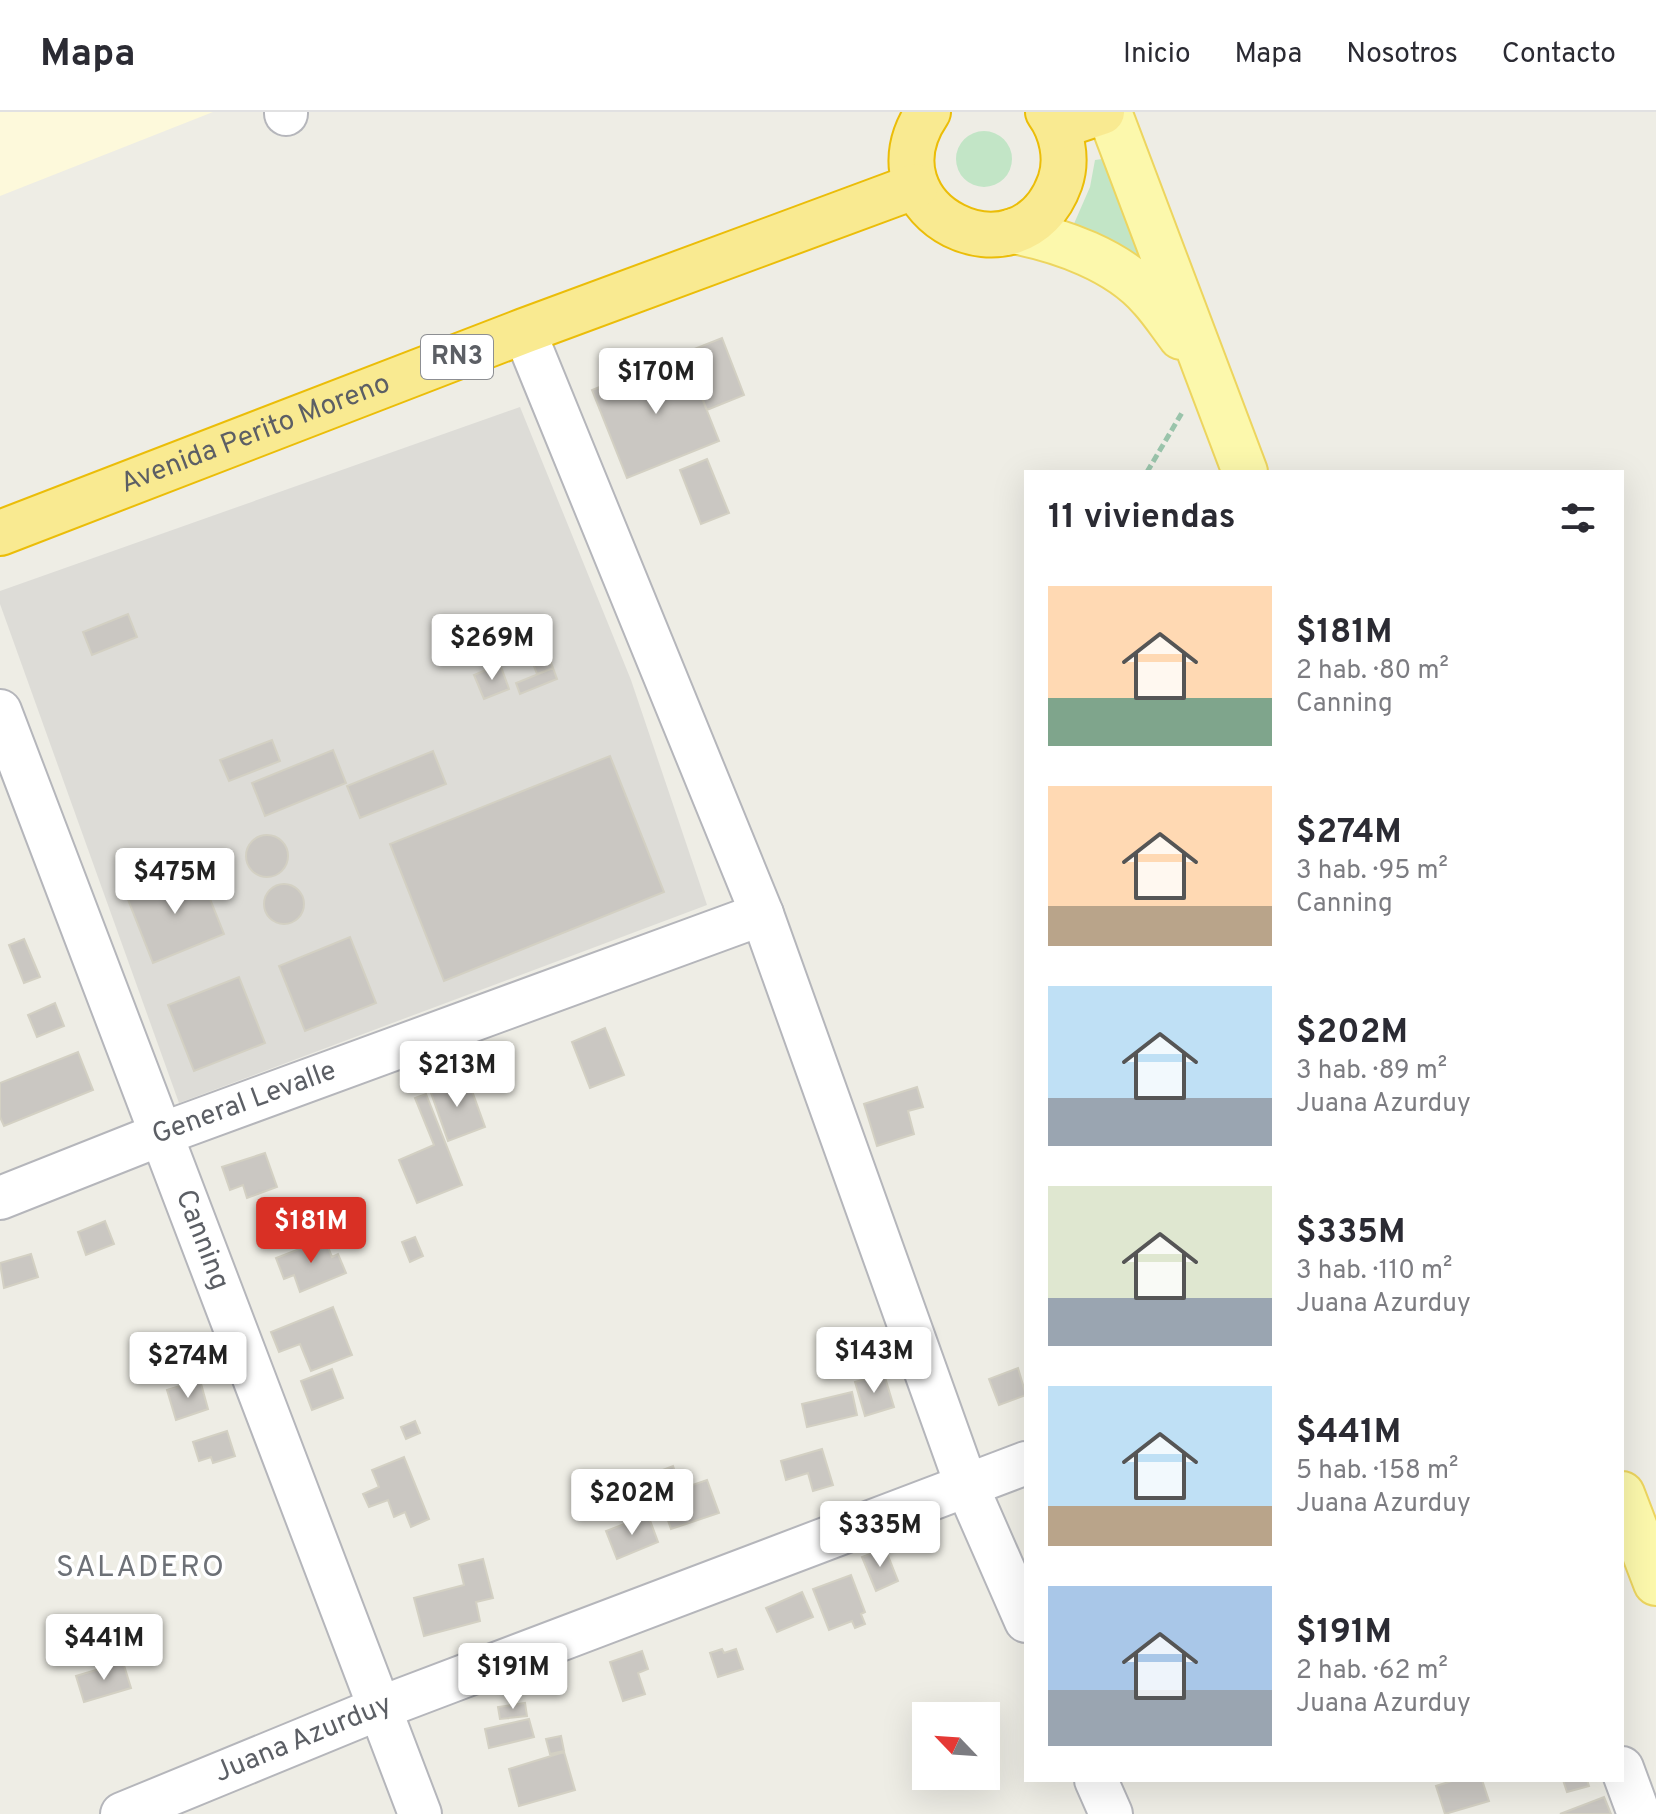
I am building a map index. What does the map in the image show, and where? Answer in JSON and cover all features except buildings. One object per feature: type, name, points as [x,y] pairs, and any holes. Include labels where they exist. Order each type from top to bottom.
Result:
[{"type":"highway","points":[[928,112],[913,145],[911,162],[916,186],[929,208],[961,230],[987,235],[1013,231],[1044,210],[1057,189],[1063,164],[1052,120],[1102,112]]},
{"type":"highway","name":"Avenida Perito Moreno","points":[[0,533],[524,331],[916,186]]},
{"type":"main road","points":[[1109,112],[1244,470]]},
{"type":"main road","points":[[1013,231],[1049,238],[1116,269],[1149,296],[1207,372]]},
{"type":"main road","points":[[1624,1499],[1656,1583]]},
{"type":"street","points":[[524,331],[762,914],[966,1484],[1024,1616]]},
{"type":"street","name":"Canning","points":[[0,711],[420,1814]]},
{"type":"street","name":"General Levalle","points":[[0,1198],[159,1135],[762,914]]},
{"type":"street","name":"Juana Azurduy","points":[[122,1814],[380,1708],[1024,1464]]},
{"type":"street","points":[[1624,1773],[1639,1814]]},
{"type":"street","points":[[1097,1782],[1111,1814]]},
{"type":"path","points":[[1148,470],[1207,372]]},
{"type":"shaded area","points":[[0,112],[213,112],[0,196]]},
{"type":"shaded area","points":[[520,407],[631,680],[707,905],[179,1103],[0,604],[0,591]]},
{"type":"green space","points":[[984,131],[1004,139],[1012,159],[1004,179],[984,187],[964,179],[956,159],[964,139]]},
{"type":"green space","points":[[1102,159],[1109,166],[1143,263],[1073,226],[1090,187],[1095,160]]},
{"type":"district","name":"SALADERO","points":[[141,1568]]}]
